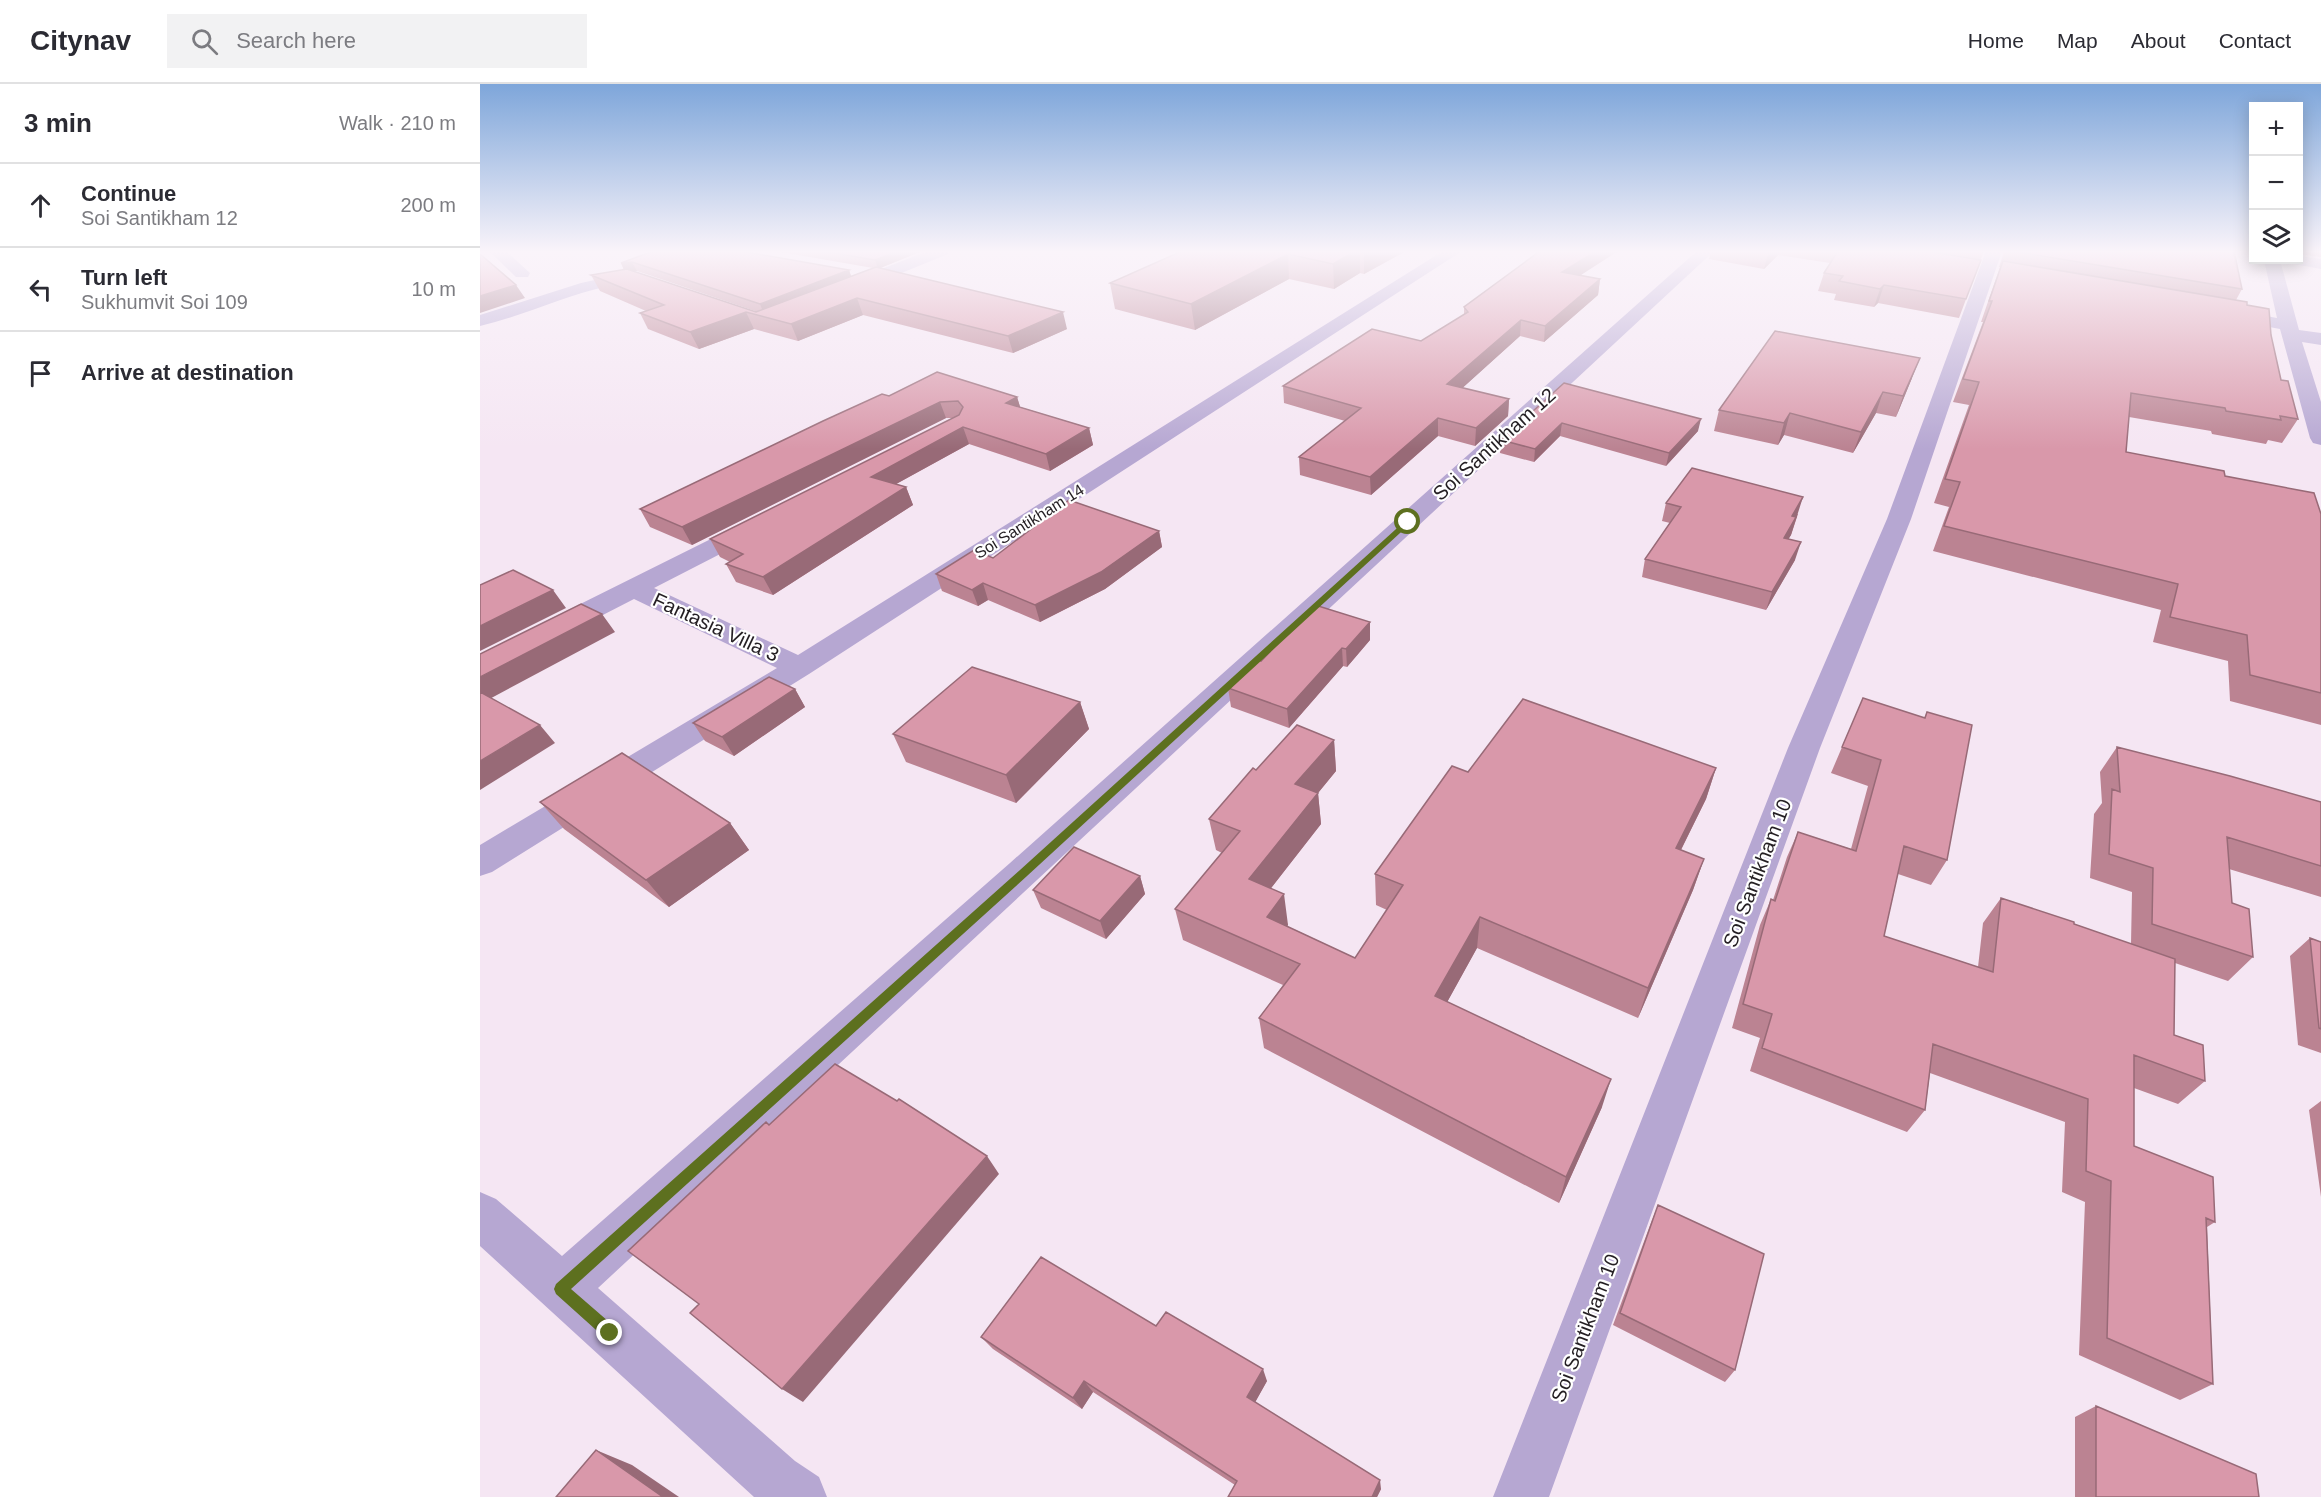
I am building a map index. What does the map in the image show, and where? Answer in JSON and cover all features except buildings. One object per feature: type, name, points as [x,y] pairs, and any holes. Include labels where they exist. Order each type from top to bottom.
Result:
[{"type":"street","name":"Soi Santikham 14","points":[[480,862],[799,667],[1350,317]]},
{"type":"street","name":"Soi Santikham 12","points":[[561,1289],[1023,873],[1634,317]]},
{"type":"street","name":"Soi Santikham 10","points":[[1521,1497],[1804,748],[1899,519],[1968,317]]},
{"type":"street","points":[[2234,317],[2289,329],[2321,339]]},
{"type":"street","points":[[2286,317],[2315,397],[2321,438]]},
{"type":"street","name":"Fantasia Villa 3","points":[[480,666],[778,514]]},
{"type":"street","name":"Fantasia Villa 3","points":[[633,588],[799,667]]},
{"type":"street","points":[[480,1215],[780,1491]]},
{"type":"route","points":[[610,1333],[561,1289],[1408,522]]}]
